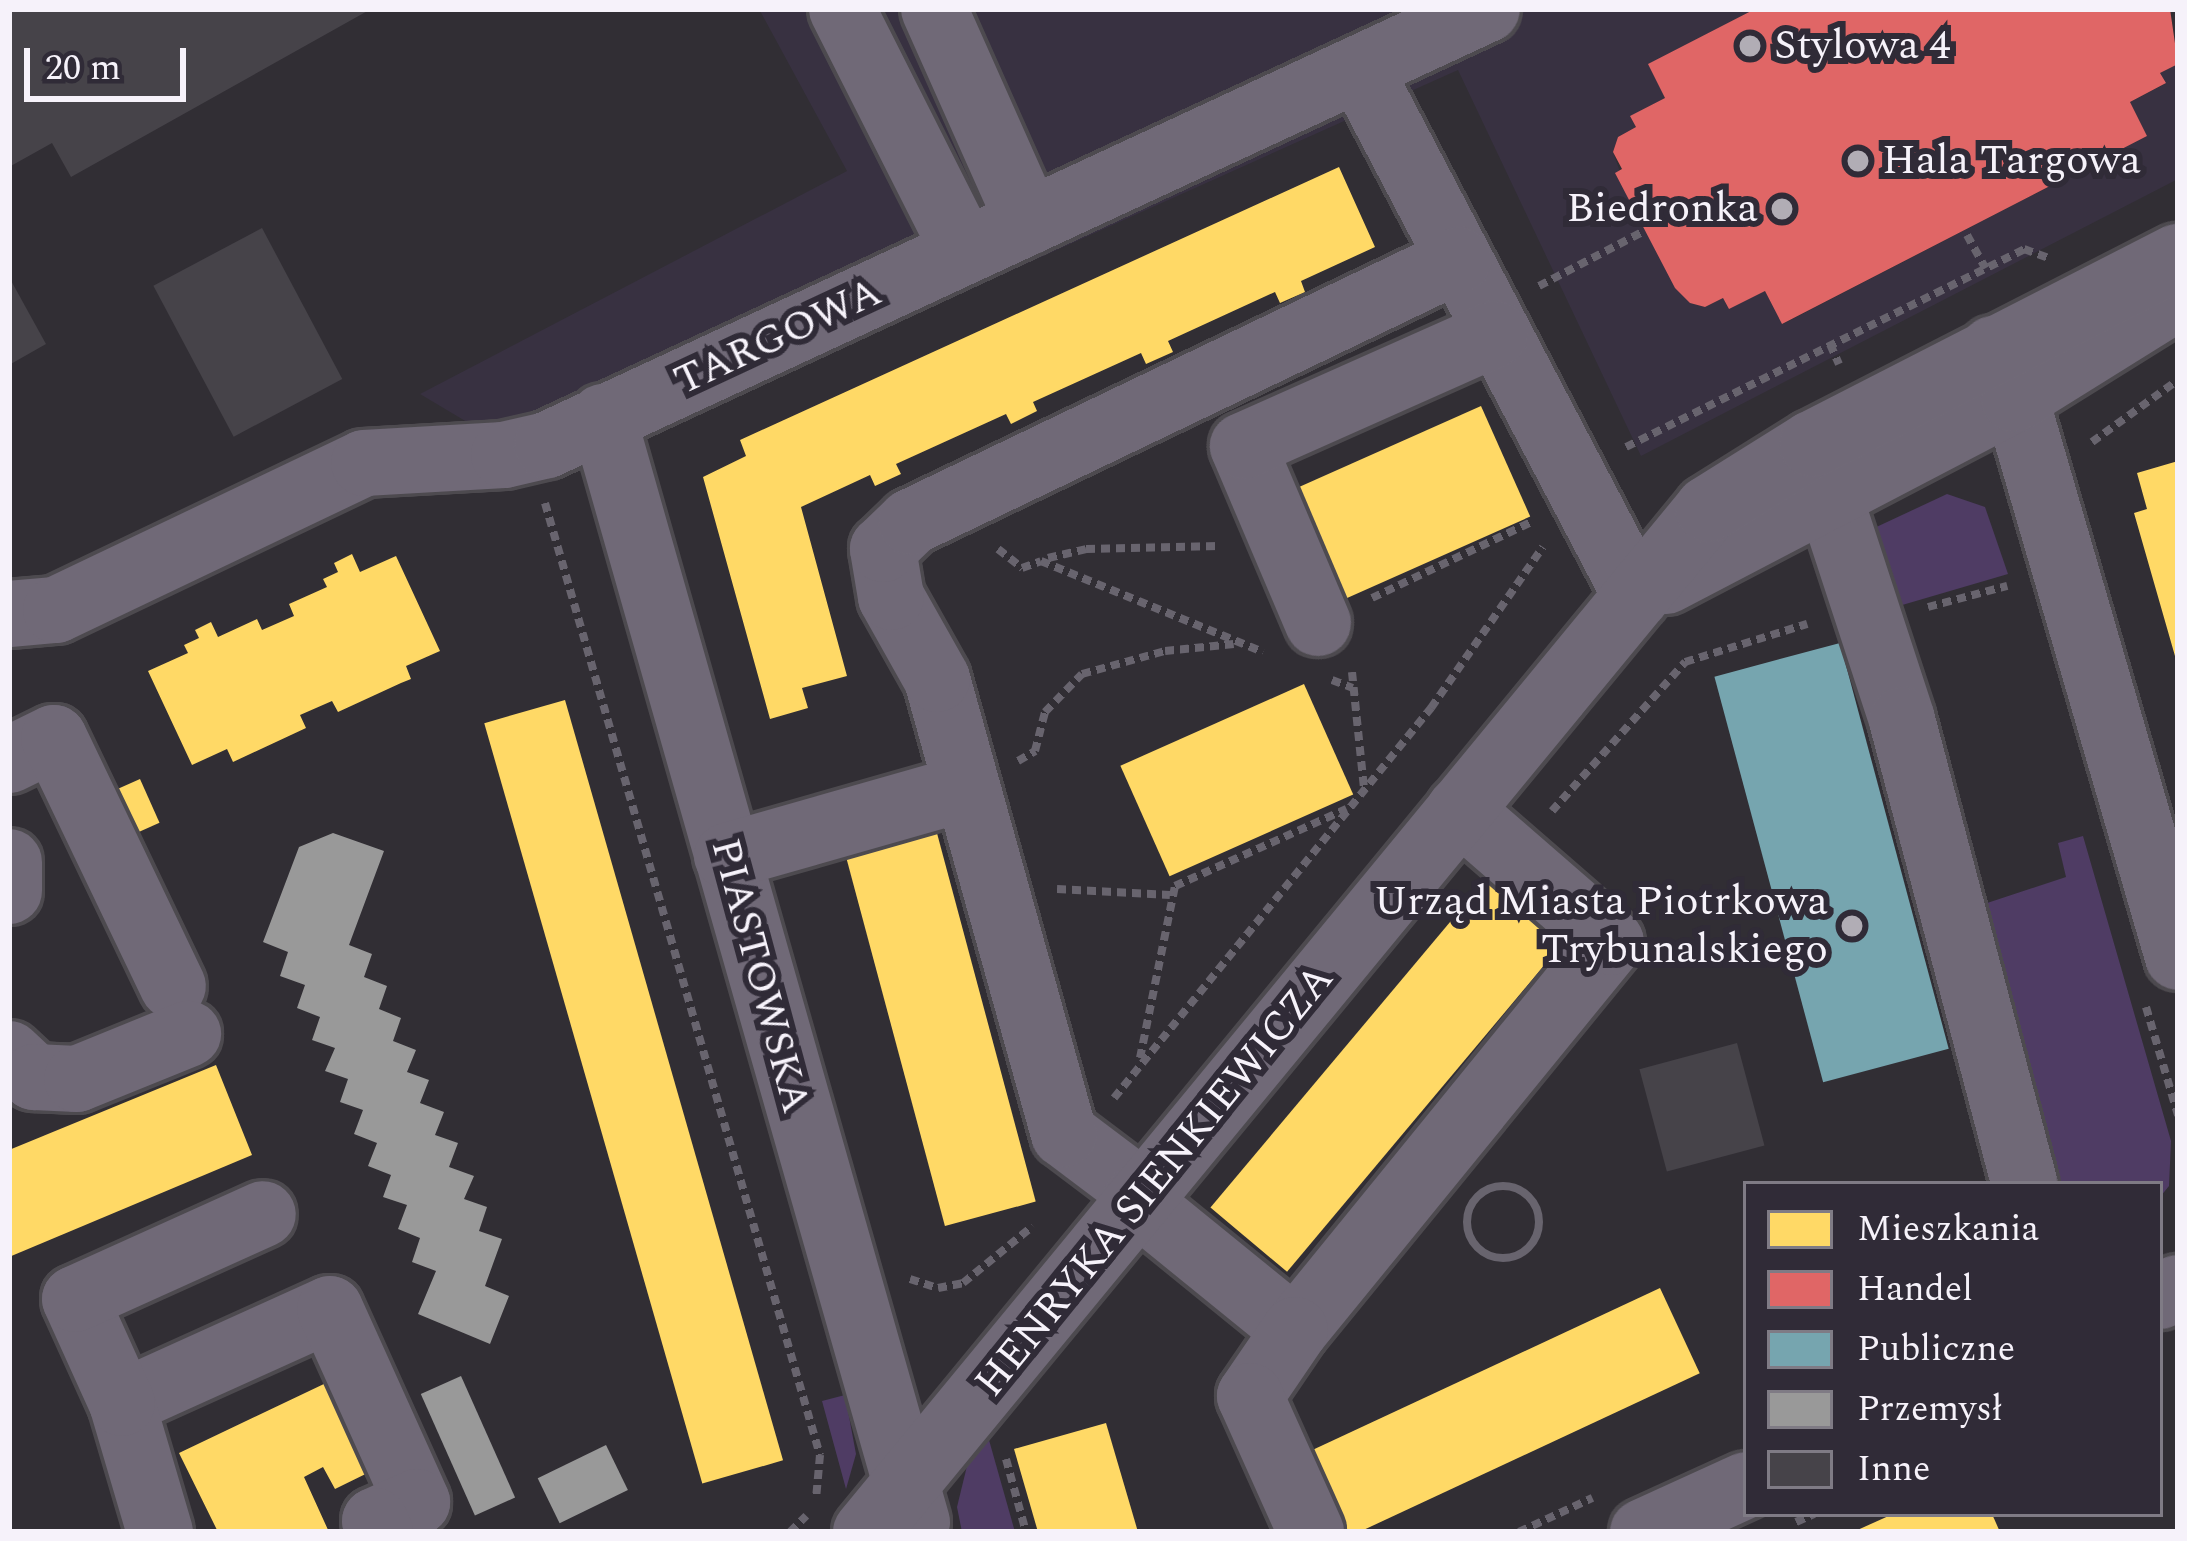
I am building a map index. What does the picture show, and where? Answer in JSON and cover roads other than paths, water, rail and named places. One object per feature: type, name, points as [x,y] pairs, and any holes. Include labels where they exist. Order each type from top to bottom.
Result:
[{"type":"street","points":[[842,9],[964,251]]},
{"type":"street","points":[[934,9],[1029,222]]},
{"type":"street","name":"TARGOWA","points":[[33,612],[364,463],[525,452],[1362,74],[1487,9]]},
{"type":"street","points":[[1362,74],[1636,596]]},
{"type":"street","name":"HENRYKA SIENKIEWICZA","points":[[2004,374],[2178,257]]},
{"type":"street","name":"HENRYKA SIENKIEWICZA","points":[[898,1518],[1138,1196],[1636,596],[1836,452],[2178,297]]},
{"type":"street","points":[[1295,1330],[1078,1148],[1060,1123],[938,679],[898,614],[883,549],[894,530],[973,493],[1479,303]]},
{"type":"street","points":[[1320,641],[1243,446],[1479,303]]},
{"type":"street","points":[[2004,374],[2158,970]]},
{"type":"street","name":"PIASTOWSKA","points":[[603,417],[727,856],[898,1518]]},
{"type":"street","points":[[1836,452],[2024,1181]]},
{"type":"street","points":[[9,760],[54,738],[180,1010],[76,1079],[34,1077],[9,1054]]},
{"type":"street","points":[[727,856],[966,788]]},
{"type":"street","points":[[1311,1532],[1250,1396],[1295,1330],[1611,942],[1459,810]]},
{"type":"street","points":[[9,862],[9,891]]},
{"type":"street","points":[[160,1532],[122,1403],[75,1299],[263,1214]]},
{"type":"street","points":[[122,1403],[330,1310],[417,1502],[375,1521],[380,1532]]},
{"type":"street","points":[[35,1324],[135,1532]]},
{"type":"street","points":[[1643,1532],[1743,1486]]},
{"type":"place","name":"Stylowa 4","points":[[1750,46]]},
{"type":"place","name":"Hala Targowa","points":[[1858,161]]},
{"type":"place","name":"Biedronka","points":[[1782,209]]},
{"type":"place","name":"Urząd Miasta Piotrkowa Trybunalskiego","points":[[1852,926]]}]
